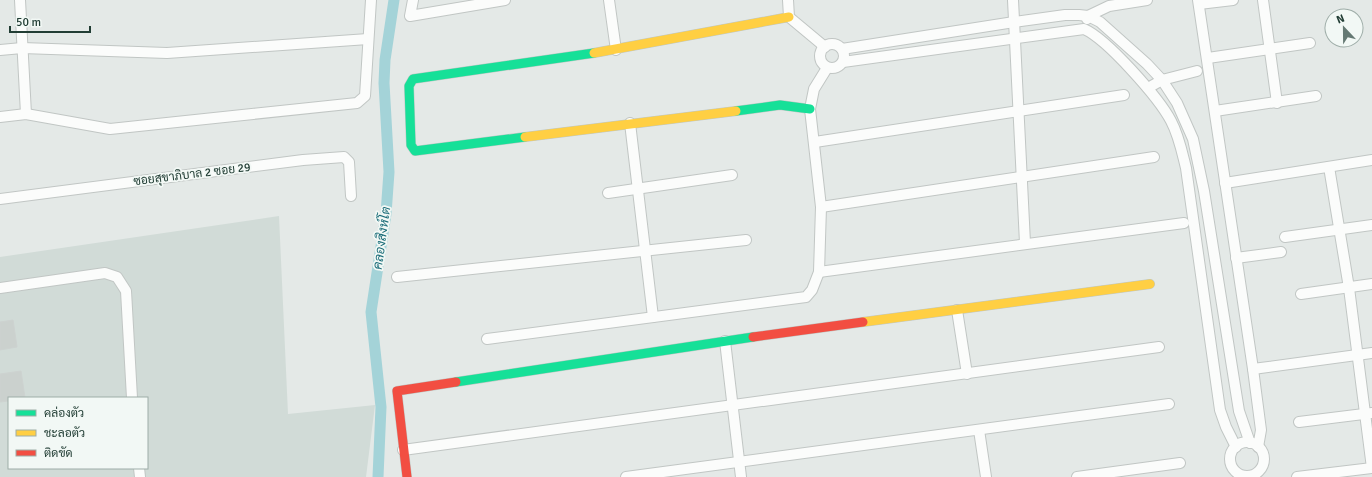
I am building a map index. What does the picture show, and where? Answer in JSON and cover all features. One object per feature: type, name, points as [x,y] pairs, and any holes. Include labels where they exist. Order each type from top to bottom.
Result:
[{"type":"street","points":[[20,0],[26,114]]},
{"type":"street","points":[[0,117],[26,114],[110,129],[357,103],[365,96],[372,0]]},
{"type":"street","points":[[413,0],[410,16],[505,0]]},
{"type":"street","points":[[609,0],[616,50]]},
{"type":"street","points":[[788,0],[789,17],[824,47]]},
{"type":"street","points":[[1013,0],[1025,244]]},
{"type":"street","points":[[1084,29],[1088,16],[1109,6],[1146,0]]},
{"type":"street","points":[[1233,0],[1198,2],[1208,58],[1261,430],[1254,445]]},
{"type":"street","points":[[1263,0],[1277,103]]},
{"type":"street","points":[[824,47],[834,45],[842,49],[1065,15],[1088,16],[1100,22],[1147,64],[1162,80],[1177,103],[1194,139],[1211,234],[1239,411],[1254,445],[1263,454],[1264,459],[1258,474],[1249,476],[1234,470],[1230,459],[1231,453],[1236,447],[1244,442],[1254,445]]},
{"type":"street","points":[[789,17],[616,50],[413,79],[409,86],[411,145],[415,151],[419,151],[780,105],[810,109]]},
{"type":"street","points":[[824,47],[820,57],[821,62],[828,68],[836,68],[843,62],[1015,40],[1084,29],[1090,31],[1111,50],[1148,88],[1171,121],[1179,138],[1186,168],[1220,410],[1226,427],[1236,447]]},
{"type":"street","points":[[0,50],[22,48],[167,53],[368,39]]},
{"type":"street","points":[[1208,58],[1310,43]]},
{"type":"street","points":[[842,49],[844,53],[843,62]]},
{"type":"street","points":[[487,339],[806,297],[812,290],[819,272],[821,207],[815,142],[810,109],[814,89],[828,68]]},
{"type":"street","points":[[1148,88],[1162,80],[1197,71]]},
{"type":"street","points":[[815,142],[1124,95]]},
{"type":"street","points":[[1215,111],[1316,96]]},
{"type":"street","points":[[630,123],[653,318]]},
{"type":"street","name":"ซอยสุขาภิบาล 2 ซอย 29","points":[[0,199],[303,160],[344,157],[349,162],[351,196]]},
{"type":"street","points":[[821,207],[1021,175],[1154,157]]},
{"type":"street","points":[[1225,183],[1372,160]]},
{"type":"street","points":[[1297,477],[1372,468],[1369,414],[1357,355],[1329,167]]},
{"type":"street","points":[[608,193],[732,175]]},
{"type":"street","points":[[819,272],[1184,223]]},
{"type":"street","points":[[1285,237],[1372,225]]},
{"type":"street","points":[[1196,236],[1211,234]]},
{"type":"street","points":[[397,277],[646,252],[746,240]]},
{"type":"street","points":[[1236,258],[1281,252]]},
{"type":"street","points":[[0,288],[105,273],[117,277],[126,291],[132,397]]},
{"type":"street","points":[[407,477],[397,391],[725,340],[1150,284]]},
{"type":"street","points":[[1302,294],[1372,284]]},
{"type":"street","points":[[957,310],[967,374]]},
{"type":"street","points":[[725,340],[734,406],[741,477]]},
{"type":"street","points":[[403,450],[1158,347]]},
{"type":"street","points":[[1253,369],[1372,353]]},
{"type":"street","points":[[1216,381],[1234,379]]},
{"type":"street","points":[[626,477],[1168,404]]},
{"type":"street","points":[[1299,422],[1369,414]]},
{"type":"street","points":[[979,430],[986,477]]},
{"type":"street","points":[[1078,477],[1180,463]]},
{"type":"shaded area","points":[[279,216],[288,414],[375,405],[366,477],[0,477],[0,257]]},
{"type":"building","points":[[13,320],[17,347],[0,350],[0,322]]},
{"type":"building","points":[[21,371],[25,397],[8,397],[8,401],[0,402],[0,374]]},
{"type":"waterway","name":"คลองสิงห์โต","points":[[378,477],[381,407],[371,312],[386,214],[389,172],[384,83],[385,60],[394,0]]},
{"type":"traffic: fast","points":[[525,137],[415,151],[411,145],[409,86],[413,79],[594,53]]},
{"type":"traffic: fast","points":[[736,111],[780,105],[810,109]]},
{"type":"traffic: fast","points":[[456,382],[753,337]]},
{"type":"traffic: slow","points":[[594,53],[789,17]]},
{"type":"traffic: slow","points":[[525,137],[736,111]]},
{"type":"traffic: slow","points":[[863,322],[1150,284]]},
{"type":"traffic: jam","points":[[753,337],[863,322]]},
{"type":"traffic: jam","points":[[407,477],[397,391],[456,382]]}]
